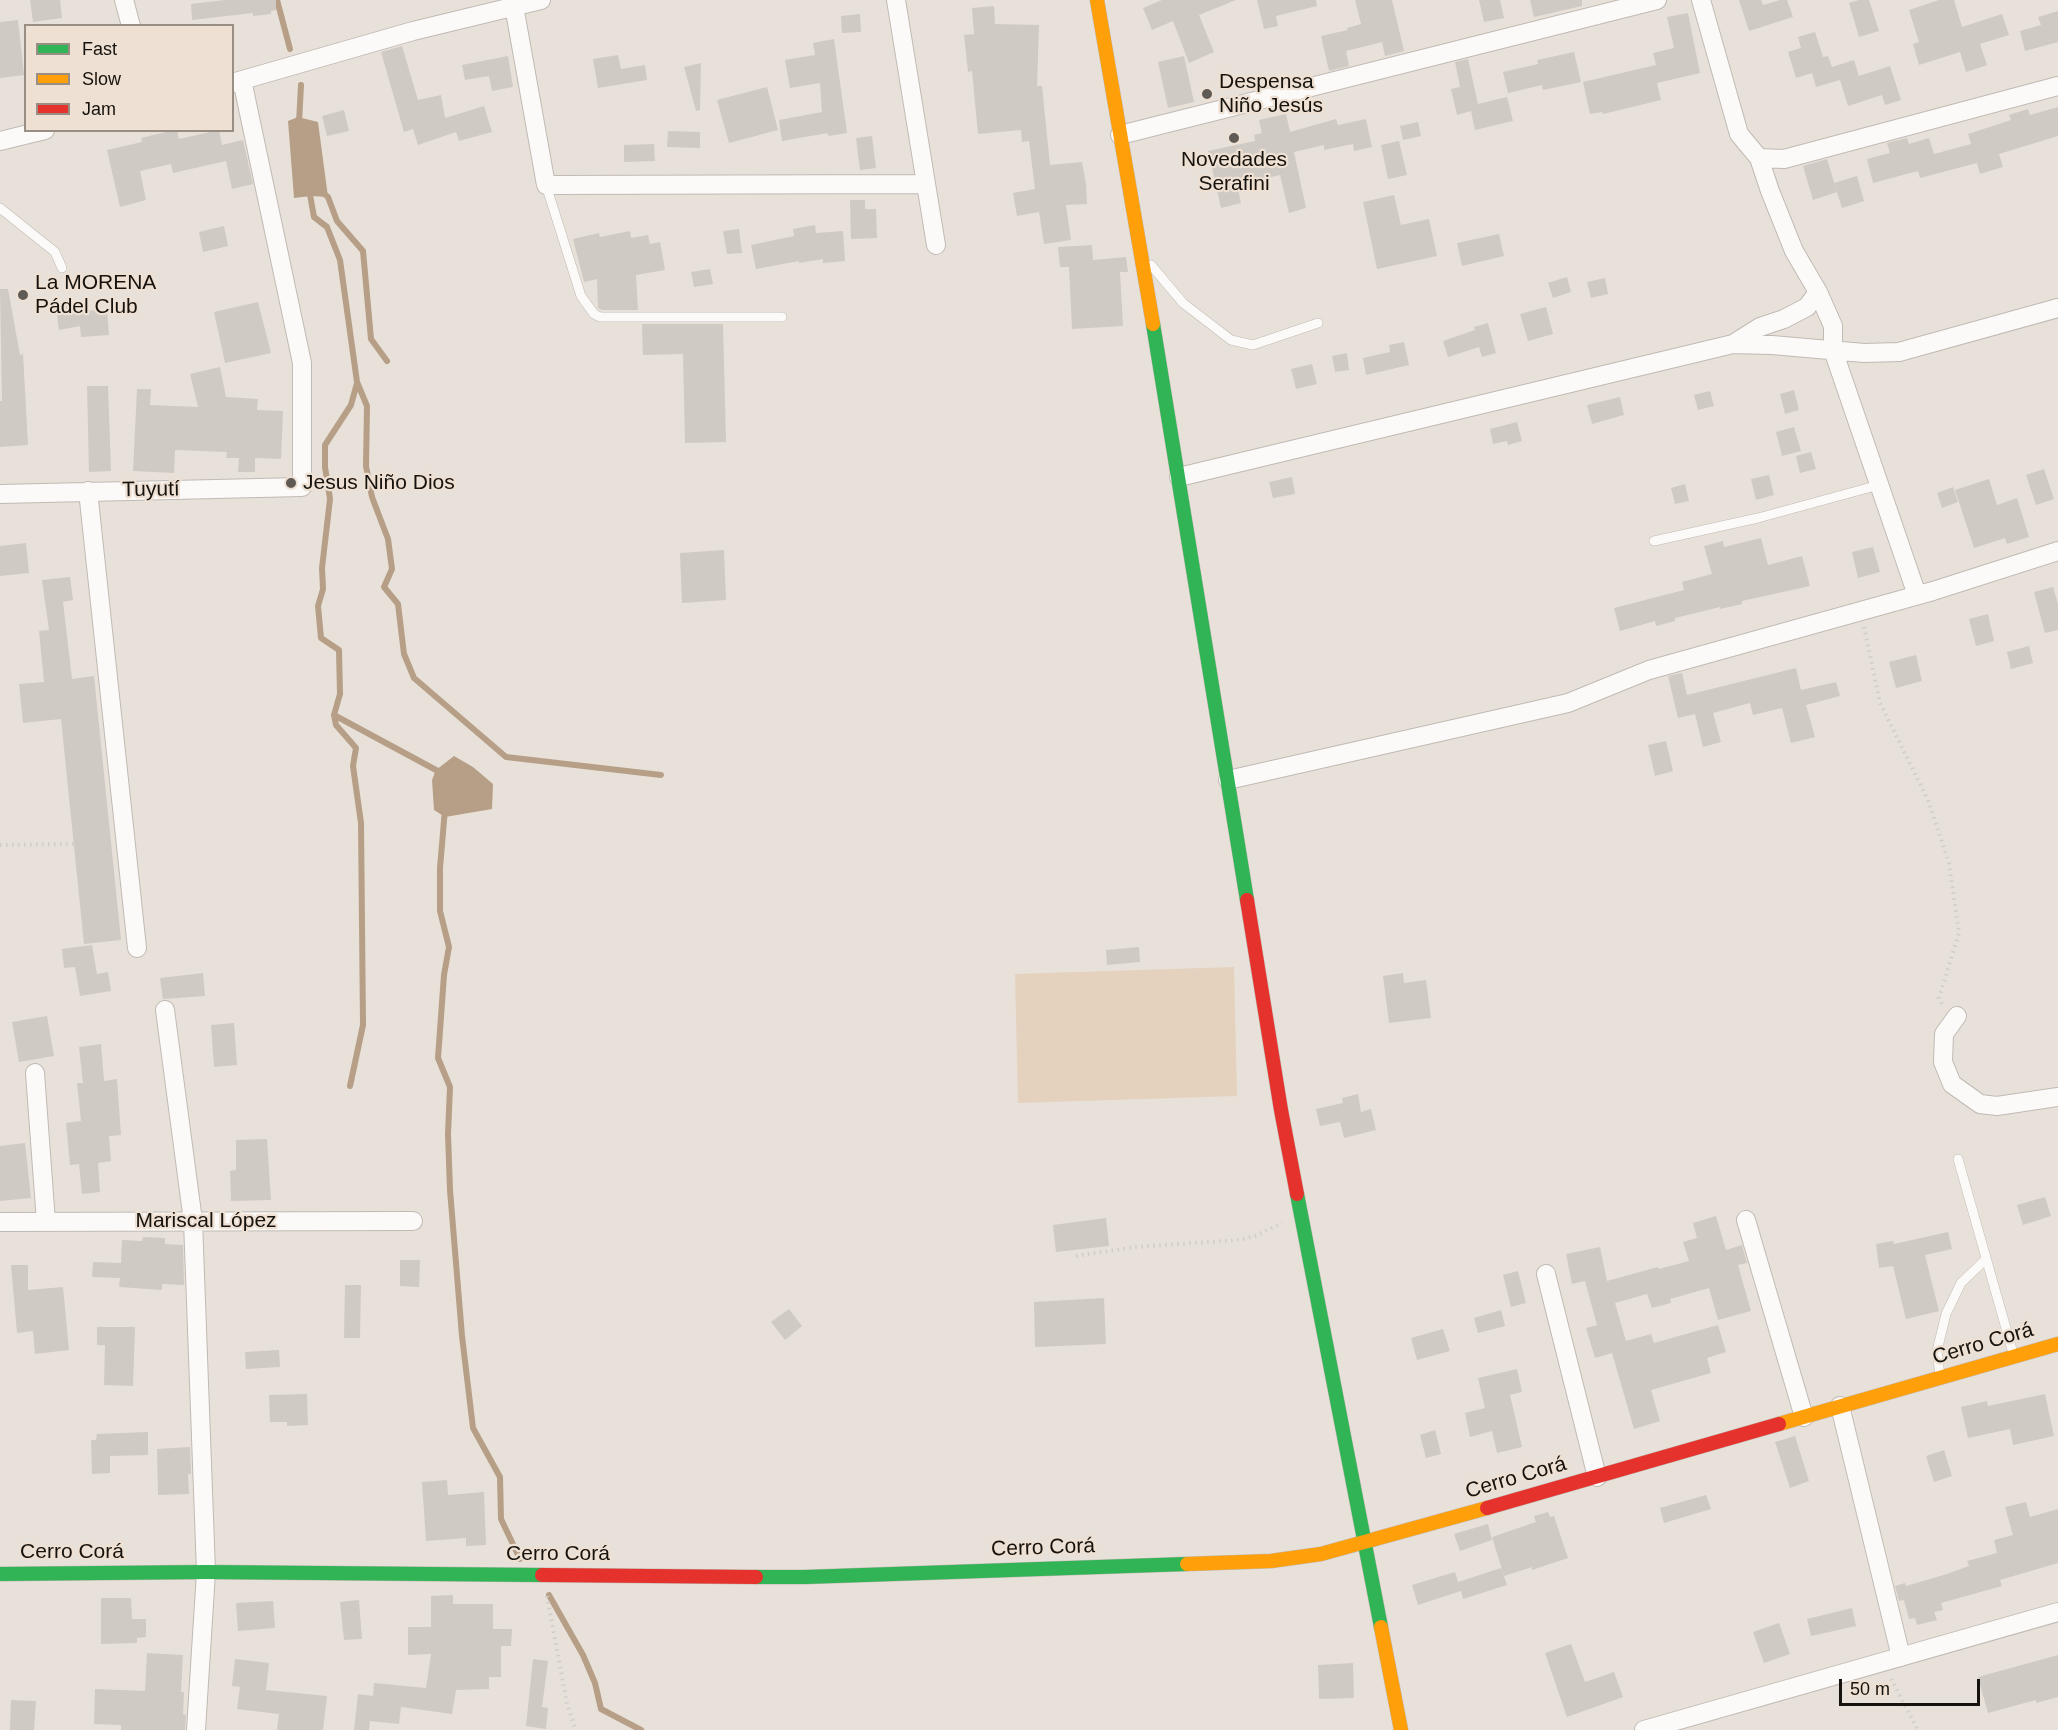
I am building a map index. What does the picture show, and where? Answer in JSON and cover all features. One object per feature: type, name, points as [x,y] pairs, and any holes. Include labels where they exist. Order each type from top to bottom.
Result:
[{"type":"street","points":[[124,0],[130,24]]},
{"type":"street","points":[[237,81],[413,31],[541,0]]},
{"type":"street","points":[[896,0],[936,245]]},
{"type":"street","points":[[1097,0],[1179,477],[1281,1110],[1401,1730]]},
{"type":"street","points":[[1120,135],[1657,0]]},
{"type":"street","points":[[1701,0],[1739,134],[1759,158],[1794,251],[1818,292],[1833,326],[1833,350],[1917,596]]},
{"type":"street","points":[[514,6],[546,185],[926,184]]},
{"type":"street","name":"Tuyutí","points":[[0,494],[302,487],[302,363],[237,81]]},
{"type":"street","points":[[1759,158],[1784,159],[2058,86]]},
{"type":"street","points":[[0,141],[37,132]]},
{"type":"street","points":[[1733,344],[1760,327],[1784,319],[1807,307],[1818,292]]},
{"type":"street","points":[[1179,477],[1733,344],[1864,353],[1899,352],[2058,308]]},
{"type":"street","points":[[88,491],[137,948]]},
{"type":"street","points":[[1228,780],[1568,703],[1649,670],[1917,596],[2058,551]]},
{"type":"street","points":[[165,1010],[193,1221],[206,1572],[196,1730]]},
{"type":"street","points":[[1957,1016],[1944,1034],[1943,1062],[1952,1084],[1980,1104],[1997,1106],[2058,1098]]},
{"type":"street","points":[[34,1073],[46,1222]]},
{"type":"street","points":[[1746,1220],[1804,1417]]},
{"type":"street","name":"Mariscal López","points":[[0,1222],[413,1221]]},
{"type":"street","points":[[1546,1274],[1597,1477]]},
{"type":"street","name":"Cerro Corá","points":[[0,1574],[206,1572],[805,1577],[1271,1562],[1321,1554],[1365,1543],[2058,1344]]},
{"type":"street","points":[[1840,1406],[1901,1657]]},
{"type":"street","points":[[1644,1730],[2058,1612]]},
{"type":"lane","points":[[546,185],[581,296],[594,314],[600,316],[782,317]]},
{"type":"lane","points":[[0,208],[55,252],[62,268]]},
{"type":"lane","points":[[1140,251],[1183,303],[1232,340],[1253,345],[1318,322]]},
{"type":"lane","points":[[1654,541],[1758,518],[1879,485]]},
{"type":"lane","points":[[1958,1160],[2014,1356]]},
{"type":"lane","points":[[1940,1378],[1937,1350],[1946,1314],[1961,1283],[1986,1259]]},
{"type":"path","points":[[1860,611],[1880,703],[1928,800],[1948,863],[1959,933],[1940,998],[1945,1012],[1957,1016]]},
{"type":"path","points":[[0,844],[74,844]]},
{"type":"path","points":[[1076,1256],[1135,1246],[1239,1240],[1273,1228],[1301,1213]]},
{"type":"path","points":[[543,1575],[567,1704],[576,1730]]},
{"type":"path","points":[[1882,1662],[1918,1730]]},
{"type":"shaded area","points":[[298,117],[318,122],[328,197],[294,198],[288,121]]},
{"type":"shaded area","points":[[454,756],[473,767],[493,784],[492,809],[445,817],[434,810],[432,780],[436,770]]},
{"type":"shaded area","points":[[1234,967],[1237,1096],[1018,1103],[1015,974]]},
{"type":"building","points":[[30,0],[60,0],[62,18],[33,22]]},
{"type":"building","points":[[225,0],[276,0],[276,10],[271,11],[271,14],[253,16],[253,13],[192,20],[191,4]]},
{"type":"building","points":[[1162,0],[1236,0],[1199,15],[1214,52],[1189,63],[1173,21],[1152,30],[1143,8]]},
{"type":"building","points":[[1257,0],[1316,0],[1317,6],[1276,16],[1278,26],[1264,29]]},
{"type":"building","points":[[1355,0],[1392,0],[1404,51],[1385,56],[1382,42],[1346,51],[1349,66],[1329,71],[1321,36],[1348,30],[1347,28],[1361,24]]},
{"type":"building","points":[[1479,0],[1500,0],[1504,18],[1484,22]]},
{"type":"building","points":[[1530,0],[1582,0],[1582,6],[1534,17]]},
{"type":"building","points":[[1739,0],[1761,0],[1763,5],[1787,0],[1793,17],[1749,31]]},
{"type":"building","points":[[1869,0],[1879,31],[1859,37],[1849,3]]},
{"type":"building","points":[[1939,0],[1954,0],[1962,27],[2002,14],[2009,35],[1980,44],[1987,65],[1966,72],[1960,52],[1919,65],[1913,44],[1919,42],[1909,10]]},
{"type":"building","points":[[994,6],[995,24],[1039,25],[1037,86],[1042,86],[1050,165],[1082,162],[1086,184],[1087,204],[1066,205],[1071,240],[1044,244],[1039,212],[1017,216],[1013,193],[1035,189],[1029,141],[1022,142],[1021,130],[978,134],[972,71],[968,72],[964,35],[974,34],[972,8]]},
{"type":"building","points":[[2058,11],[2058,42],[2025,51],[2020,31],[2041,25],[2038,17]]},
{"type":"building","points":[[1688,13],[1700,73],[1657,83],[1661,100],[1603,114],[1602,112],[1590,114],[1583,82],[1656,65],[1653,53],[1674,48],[1667,17]]},
{"type":"building","points":[[860,14],[861,32],[842,33],[841,16]]},
{"type":"building","points":[[18,20],[24,75],[0,78],[0,22]]},
{"type":"building","points":[[1815,32],[1823,57],[1828,56],[1832,67],[1854,60],[1859,76],[1890,66],[1901,100],[1885,105],[1882,95],[1848,106],[1840,80],[1816,87],[1812,73],[1796,78],[1788,52],[1801,48],[1798,37]]},
{"type":"building","points":[[834,39],[847,133],[828,136],[828,133],[782,141],[779,120],[822,112],[820,83],[790,88],[785,60],[815,55],[813,43]]},
{"type":"building","points":[[402,46],[418,100],[441,95],[445,118],[484,106],[492,132],[459,141],[456,132],[418,145],[413,129],[404,132],[381,52]]},
{"type":"building","points":[[1574,52],[1581,82],[1543,90],[1542,85],[1508,93],[1503,72],[1538,64],[1537,60]]},
{"type":"building","points":[[618,55],[621,69],[645,65],[647,80],[598,88],[593,59]]},
{"type":"building","points":[[508,56],[513,87],[492,91],[489,76],[465,80],[462,65]]},
{"type":"building","points":[[1184,56],[1194,102],[1168,108],[1158,62]]},
{"type":"building","points":[[1468,59],[1478,104],[1507,97],[1513,121],[1475,130],[1471,111],[1457,115],[1451,89],[1460,87],[1455,62]]},
{"type":"building","points":[[701,63],[700,110],[696,111],[684,67]]},
{"type":"building","points":[[767,87],[778,130],[729,143],[717,100]]},
{"type":"building","points":[[2058,107],[2058,136],[1999,154],[2003,167],[1980,174],[1977,163],[1920,178],[1918,171],[1873,183],[1867,159],[1890,153],[1887,143],[1907,138],[1909,144],[1929,138],[1934,154],[1971,144],[1968,134],[2011,120],[2009,115],[2028,109],[2030,115]]},
{"type":"building","points":[[344,110],[349,131],[327,136],[322,116]]},
{"type":"building","points":[[1286,114],[1290,132],[1336,119],[1338,125],[1366,119],[1372,147],[1354,151],[1353,144],[1324,150],[1324,145],[1294,152],[1306,208],[1289,213],[1280,175],[1237,185],[1241,203],[1221,208],[1208,151],[1255,141],[1254,135],[1262,133],[1259,120]]},
{"type":"building","points":[[1418,122],[1421,136],[1403,140],[1400,126]]},
{"type":"building","points":[[668,131],[700,132],[700,148],[667,147]]},
{"type":"building","points":[[166,132],[177,132],[179,139],[219,132],[222,145],[243,140],[253,184],[232,189],[226,161],[173,173],[171,164],[140,171],[146,200],[120,207],[107,150],[142,142],[141,138]]},
{"type":"building","points":[[872,136],[876,168],[860,170],[856,138]]},
{"type":"building","points":[[1399,141],[1407,175],[1388,179],[1381,145]]},
{"type":"building","points":[[654,144],[655,161],[624,162],[624,145]]},
{"type":"building","points":[[1827,159],[1837,192],[1813,200],[1803,166]]},
{"type":"building","points":[[1857,176],[1864,201],[1842,208],[1834,183]]},
{"type":"building","points":[[1394,195],[1401,225],[1429,219],[1437,256],[1377,269],[1363,202]]},
{"type":"building","points":[[850,200],[865,200],[865,209],[876,209],[877,238],[851,239]]},
{"type":"building","points":[[815,225],[816,233],[843,231],[845,261],[823,263],[823,259],[799,263],[799,261],[756,269],[751,245],[794,236],[793,229]]},
{"type":"building","points":[[224,226],[228,246],[203,252],[199,232]]},
{"type":"building","points":[[739,229],[742,253],[727,254],[723,231]]},
{"type":"building","points":[[630,231],[631,238],[648,235],[650,244],[660,242],[665,270],[636,275],[638,310],[602,310],[598,308],[597,279],[584,282],[573,239],[599,233],[600,237]]},
{"type":"building","points":[[1499,234],[1504,256],[1462,266],[1457,243]]},
{"type":"building","points":[[1092,245],[1093,260],[1126,257],[1128,272],[1120,272],[1123,326],[1072,329],[1069,267],[1060,267],[1058,247]]},
{"type":"building","points":[[710,269],[713,284],[694,287],[691,272]]},
{"type":"building","points":[[1567,277],[1571,292],[1553,298],[1548,283]]},
{"type":"building","points":[[1605,278],[1608,294],[1591,298],[1587,282]]},
{"type":"building","points":[[0,289],[8,289],[20,355],[23,354],[28,445],[0,447],[0,401],[2,401]]},
{"type":"building","points":[[258,302],[271,353],[225,363],[214,312]]},
{"type":"building","points":[[76,304],[77,311],[107,310],[109,335],[81,337],[80,326],[59,330],[56,307]]},
{"type":"building","points":[[1546,307],[1553,334],[1528,341],[1520,314]]},
{"type":"building","points":[[1488,323],[1496,353],[1482,357],[1479,347],[1448,357],[1443,341]]},
{"type":"building","points":[[642,324],[723,324],[726,442],[685,443],[683,354],[643,355]]},
{"type":"building","points":[[1404,342],[1409,365],[1366,375],[1363,358],[1390,352],[1389,345]]},
{"type":"building","points":[[1347,353],[1349,370],[1335,372],[1332,356]]},
{"type":"building","points":[[1312,364],[1317,384],[1296,389],[1291,369]]},
{"type":"building","points":[[220,367],[226,397],[258,399],[257,410],[283,411],[281,459],[255,458],[255,472],[238,472],[239,458],[226,458],[227,452],[175,450],[174,473],[133,471],[137,389],[151,389],[150,405],[198,407],[190,374]]},
{"type":"building","points":[[87,386],[108,386],[111,471],[89,472]]},
{"type":"building","points":[[1794,390],[1799,410],[1785,414],[1780,394]]},
{"type":"building","points":[[1710,391],[1714,406],[1698,410],[1694,395]]},
{"type":"building","points":[[1620,397],[1624,415],[1592,424],[1587,405]]},
{"type":"building","points":[[1517,422],[1522,441],[1508,445],[1507,441],[1493,444],[1490,429]]},
{"type":"building","points":[[1794,427],[1801,451],[1782,456],[1776,432]]},
{"type":"building","points":[[1811,452],[1816,469],[1800,473],[1796,456]]},
{"type":"building","points":[[2044,469],[2054,499],[2036,505],[2026,475]]},
{"type":"building","points":[[1769,475],[1774,495],[1756,500],[1751,479]]},
{"type":"building","points":[[1292,477],[1295,494],[1273,498],[1269,482]]},
{"type":"building","points":[[1989,479],[1997,505],[2017,498],[2029,537],[2007,544],[2005,538],[1974,548],[1955,490]]},
{"type":"building","points":[[1685,484],[1689,501],[1675,504],[1671,488]]},
{"type":"building","points":[[1953,487],[1958,502],[1942,508],[1937,493]]},
{"type":"building","points":[[1761,538],[1768,565],[1802,556],[1810,586],[1742,601],[1742,604],[1675,618],[1675,621],[1656,626],[1655,621],[1620,631],[1614,608],[1684,590],[1682,582],[1712,574],[1704,546],[1723,541],[1724,547]]},
{"type":"building","points":[[26,543],[29,573],[0,576],[0,546]]},
{"type":"building","points":[[1873,547],[1880,572],[1858,578],[1852,552]]},
{"type":"building","points":[[724,550],[726,600],[682,603],[680,553]]},
{"type":"building","points":[[70,577],[73,600],[63,602],[72,679],[94,676],[121,940],[84,944],[61,719],[23,723],[19,684],[44,682],[39,631],[49,630],[42,580]]},
{"type":"building","points":[[2053,587],[2058,604],[2058,630],[2045,633],[2034,592]]},
{"type":"building","points":[[1988,614],[1994,641],[1976,646],[1969,619]]},
{"type":"building","points":[[2029,646],[2033,663],[2011,669],[2007,652]]},
{"type":"building","points":[[1916,655],[1922,681],[1896,688],[1889,662]]},
{"type":"building","points":[[1796,668],[1801,690],[1836,682],[1840,696],[1806,705],[1815,737],[1791,743],[1782,708],[1753,715],[1750,703],[1713,713],[1721,742],[1703,747],[1695,714],[1678,718],[1668,676],[1682,673],[1687,695]]},
{"type":"building","points":[[1666,741],[1673,771],[1655,776],[1648,745]]},
{"type":"building","points":[[92,945],[97,974],[108,972],[111,991],[80,996],[75,967],[64,968],[62,949]]},
{"type":"building","points":[[1139,947],[1140,962],[1107,965],[1106,950]]},
{"type":"building","points":[[203,973],[205,996],[163,999],[160,978]]},
{"type":"building","points":[[1403,973],[1404,983],[1426,980],[1431,1018],[1389,1023],[1383,976]]},
{"type":"building","points":[[47,1016],[54,1056],[19,1062],[12,1022]]},
{"type":"building","points":[[234,1023],[237,1065],[214,1067],[211,1025]]},
{"type":"building","points":[[101,1044],[104,1081],[117,1079],[121,1135],[109,1136],[111,1161],[98,1163],[100,1192],[82,1194],[79,1164],[70,1165],[66,1123],[81,1121],[77,1083],[83,1083],[79,1047]]},
{"type":"building","points":[[1358,1094],[1361,1112],[1371,1109],[1376,1130],[1344,1138],[1340,1122],[1320,1126],[1316,1109],[1343,1103],[1342,1098]]},
{"type":"building","points":[[267,1139],[271,1200],[231,1201],[230,1171],[236,1170],[236,1140]]},
{"type":"building","points":[[25,1143],[31,1198],[0,1201],[0,1146]]},
{"type":"building","points":[[2045,1197],[2051,1216],[2023,1225],[2017,1205]]},
{"type":"building","points":[[1716,1216],[1726,1250],[1742,1245],[1747,1263],[1738,1265],[1751,1311],[1718,1320],[1709,1288],[1670,1299],[1671,1303],[1652,1308],[1647,1294],[1615,1303],[1626,1341],[1651,1334],[1654,1343],[1718,1325],[1726,1352],[1707,1358],[1711,1373],[1651,1390],[1660,1421],[1634,1429],[1612,1353],[1595,1358],[1586,1328],[1597,1325],[1585,1281],[1572,1284],[1566,1254],[1600,1247],[1607,1281],[1658,1267],[1659,1269],[1689,1261],[1683,1242],[1697,1238],[1693,1223]]},
{"type":"building","points":[[1106,1218],[1109,1246],[1056,1252],[1053,1225]]},
{"type":"building","points":[[1948,1232],[1952,1249],[1925,1255],[1939,1311],[1906,1319],[1893,1266],[1879,1268],[1876,1244],[1893,1241],[1894,1244]]},
{"type":"building","points":[[143,1237],[165,1238],[165,1244],[183,1245],[184,1285],[162,1284],[162,1290],[119,1287],[120,1278],[92,1277],[93,1262],[121,1263],[122,1240],[142,1241]]},
{"type":"building","points":[[400,1260],[420,1260],[419,1287],[400,1286]]},
{"type":"building","points":[[11,1265],[28,1265],[28,1290],[63,1287],[69,1350],[35,1354],[33,1331],[17,1333]]},
{"type":"building","points":[[1518,1271],[1526,1303],[1511,1307],[1503,1275]]},
{"type":"building","points":[[345,1285],[361,1285],[360,1338],[344,1338]]},
{"type":"building","points":[[1104,1298],[1106,1344],[1035,1347],[1034,1302]]},
{"type":"building","points":[[789,1309],[802,1326],[785,1340],[771,1322]]},
{"type":"building","points":[[1501,1310],[1505,1326],[1478,1333],[1474,1318]]},
{"type":"building","points":[[97,1327],[135,1327],[133,1386],[104,1385],[105,1345],[97,1345]]},
{"type":"building","points":[[1443,1329],[1450,1351],[1417,1360],[1411,1338]]},
{"type":"building","points":[[279,1350],[280,1367],[246,1369],[245,1352]]},
{"type":"building","points":[[1517,1369],[1522,1392],[1510,1395],[1522,1447],[1497,1453],[1492,1431],[1470,1437],[1465,1413],[1485,1408],[1478,1378]]},
{"type":"building","points":[[307,1394],[308,1425],[287,1426],[287,1422],[270,1422],[269,1395]]},
{"type":"building","points":[[2045,1394],[2054,1436],[2013,1445],[2010,1429],[1968,1438],[1961,1407],[1987,1401],[1988,1406]]},
{"type":"building","points":[[1435,1430],[1441,1454],[1426,1458],[1420,1435]]},
{"type":"building","points":[[148,1432],[148,1455],[110,1456],[110,1473],[92,1474],[91,1440],[96,1440],[97,1434]]},
{"type":"building","points":[[1795,1436],[1809,1481],[1790,1488],[1775,1442]]},
{"type":"building","points":[[190,1447],[189,1494],[158,1495],[157,1449]]},
{"type":"building","points":[[1944,1450],[1952,1476],[1934,1482],[1926,1456]]},
{"type":"building","points":[[447,1480],[448,1495],[484,1492],[486,1545],[466,1546],[466,1538],[426,1541],[422,1482]]},
{"type":"building","points":[[1706,1495],[1711,1509],[1664,1523],[1660,1508]]},
{"type":"building","points":[[2026,1502],[2030,1517],[2058,1509],[2058,1563],[2000,1580],[2002,1586],[1941,1603],[1943,1610],[1934,1612],[1937,1620],[1917,1625],[1915,1618],[1909,1619],[1904,1600],[1899,1601],[1895,1586],[1905,1583],[1906,1586],[1947,1574],[1969,1566],[1967,1561],[1997,1553],[1994,1540],[2013,1535],[2005,1507]]},
{"type":"building","points":[[1548,1512],[1550,1517],[1554,1516],[1568,1558],[1532,1570],[1532,1567],[1504,1576],[1492,1537],[1536,1522],[1534,1516]]},
{"type":"building","points":[[1488,1524],[1492,1540],[1460,1551],[1454,1534]]},
{"type":"building","points":[[1501,1568],[1507,1585],[1463,1599],[1461,1591],[1418,1605],[1412,1585],[1455,1572],[1458,1582]]},
{"type":"building","points":[[453,1595],[453,1604],[493,1604],[493,1629],[512,1629],[511,1646],[501,1646],[501,1677],[489,1677],[489,1689],[456,1690],[452,1714],[401,1707],[399,1724],[370,1721],[369,1730],[354,1730],[358,1694],[373,1696],[374,1683],[426,1688],[431,1654],[408,1655],[408,1627],[431,1627],[431,1596]]},
{"type":"building","points":[[101,1598],[131,1598],[132,1619],[146,1619],[146,1637],[137,1638],[137,1643],[101,1644]]},
{"type":"building","points":[[359,1600],[362,1639],[344,1640],[340,1602]]},
{"type":"building","points":[[273,1601],[275,1628],[238,1631],[236,1603]]},
{"type":"building","points":[[1852,1608],[1856,1626],[1811,1636],[1807,1619]]},
{"type":"building","points":[[1779,1623],[1790,1654],[1764,1663],[1753,1632]]},
{"type":"building","points":[[1571,1644],[1585,1682],[1614,1672],[1623,1697],[1567,1717],[1545,1653]]},
{"type":"building","points":[[147,1653],[183,1655],[181,1692],[184,1692],[185,1730],[121,1730],[121,1725],[94,1724],[95,1689],[145,1691]]},
{"type":"building","points":[[2058,1655],[2058,1697],[2036,1703],[2036,1700],[1988,1713],[1978,1677]]},
{"type":"building","points":[[235,1659],[269,1663],[266,1690],[327,1696],[323,1730],[277,1730],[279,1714],[237,1709],[240,1687],[232,1686]]},
{"type":"building","points":[[533,1659],[548,1661],[542,1707],[548,1708],[546,1729],[526,1726]]},
{"type":"building","points":[[1353,1663],[1354,1698],[1319,1699],[1318,1665]]},
{"type":"building","points":[[11,1700],[36,1701],[34,1730],[10,1730]]},
{"type":"waterway","points":[[277,0],[290,49]]},
{"type":"waterway","points":[[299,123],[301,85]]},
{"type":"waterway","points":[[309,189],[314,217],[327,227],[340,260],[357,382],[367,406],[366,466],[372,497],[388,539],[392,569],[384,587],[398,604],[404,654],[414,678],[506,757],[661,775]]},
{"type":"waterway","points":[[322,192],[328,197],[337,221],[363,251],[371,339],[387,361]]},
{"type":"waterway","points":[[350,1086],[363,1025],[361,823],[353,766],[356,748],[336,725],[334,715],[340,694],[339,650],[321,638],[318,606],[323,589],[322,568],[330,499],[325,467],[325,445],[351,405],[357,383]]},
{"type":"waterway","points":[[334,715],[436,770],[440,776]]},
{"type":"waterway","points":[[445,809],[440,868],[440,911],[449,947],[444,975],[438,1058],[450,1087],[448,1134],[450,1190],[462,1336],[473,1428],[500,1477],[501,1519],[520,1559]]},
{"type":"waterway","points":[[549,1595],[583,1655],[595,1683],[601,1709],[641,1730]]},
{"type":"traffic: fast","points":[[1153,324],[1247,900]]},
{"type":"traffic: fast","points":[[1297,1194],[1381,1627]]},
{"type":"traffic: fast","points":[[756,1577],[1187,1564]]},
{"type":"traffic: fast","points":[[0,1574],[206,1572],[542,1575]]},
{"type":"traffic: slow","points":[[1097,0],[1153,324]]},
{"type":"traffic: slow","points":[[1779,1424],[2058,1344]]},
{"type":"traffic: slow","points":[[1187,1564],[1271,1561],[1321,1554],[1487,1508]]},
{"type":"traffic: slow","points":[[1381,1627],[1401,1730]]},
{"type":"traffic: jam","points":[[1247,900],[1297,1194]]},
{"type":"traffic: jam","points":[[1487,1508],[1779,1424]]},
{"type":"traffic: jam","points":[[542,1575],[756,1577]]},
{"type":"place","name":"Despensa Niño Jesús","points":[[1207,94]]},
{"type":"place","name":"Novedades Serafini","points":[[1234,138]]},
{"type":"place","name":"La MORENA Pádel Club","points":[[23,295]]},
{"type":"place","name":"Jesus Niño Dios","points":[[291,483]]}]
